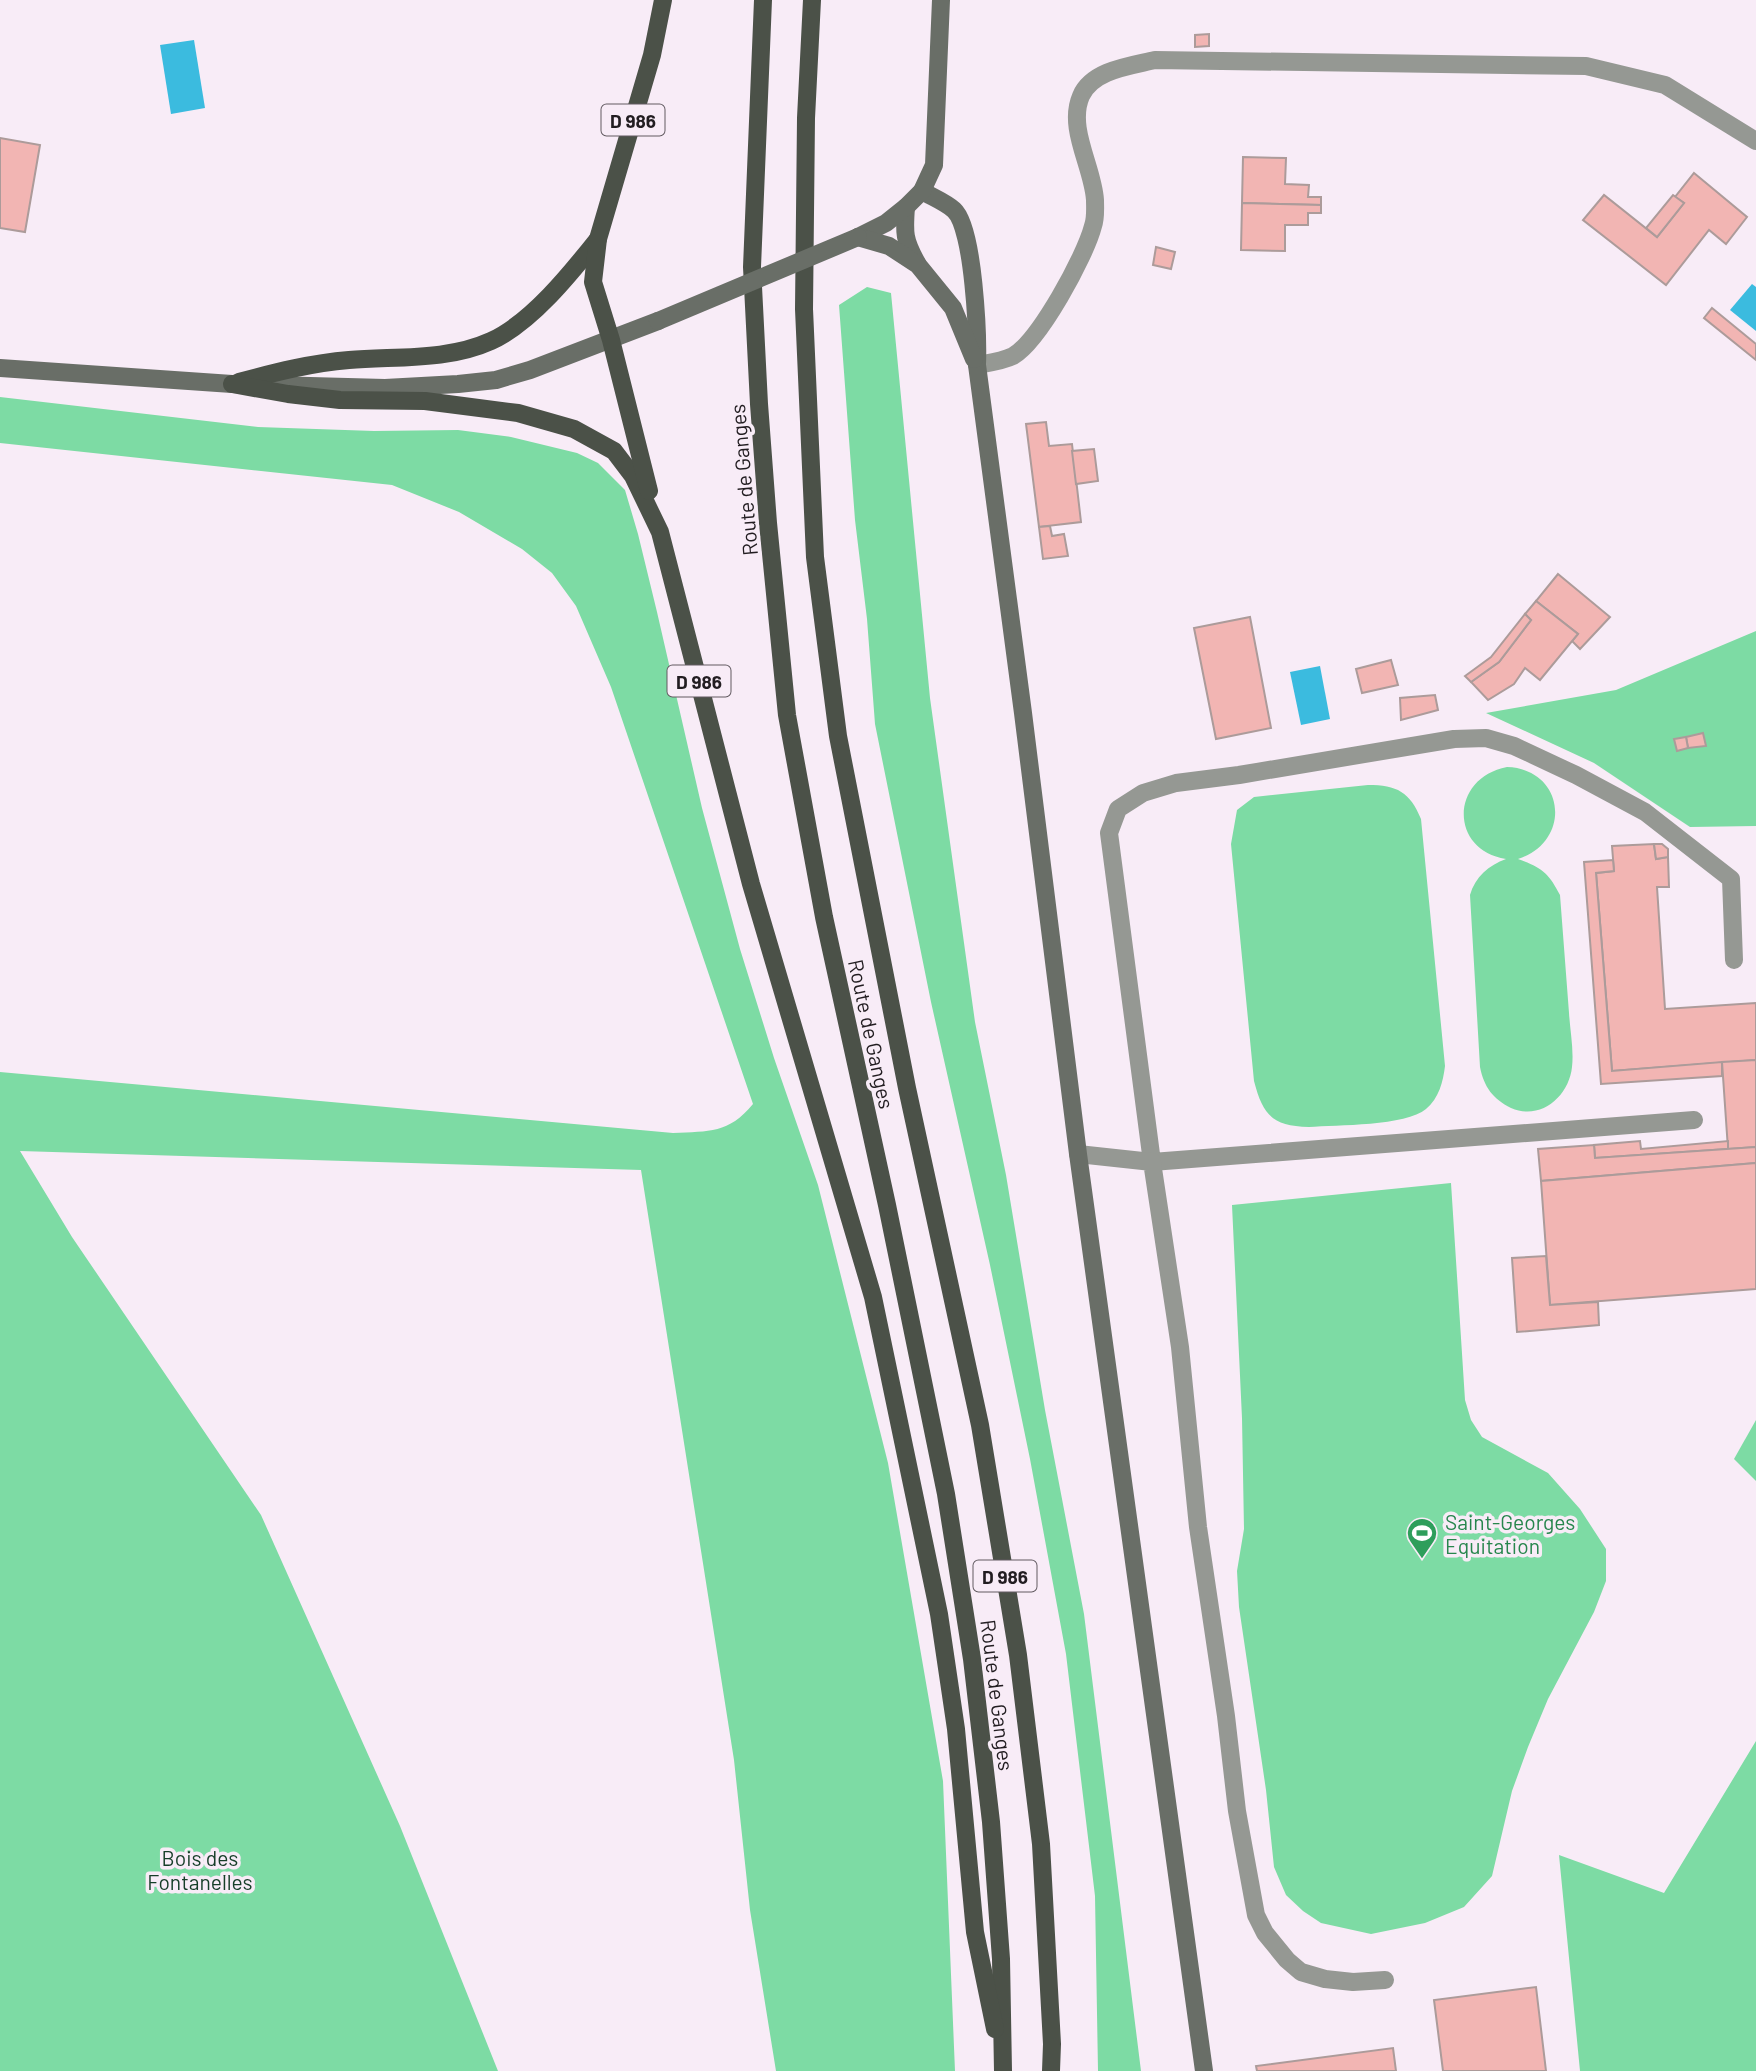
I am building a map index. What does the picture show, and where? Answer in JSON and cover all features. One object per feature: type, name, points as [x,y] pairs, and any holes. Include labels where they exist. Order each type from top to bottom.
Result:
[{"type":"main road","name":"D 986","points":[[663,0],[652,55],[598,239],[593,282],[611,340],[751,884],[873,1297],[939,1614],[956,1729],[975,1932],[1003,2065]]},
{"type":"main road","name":"Route de Ganges","points":[[763,0],[752,267],[764,470],[787,715],[824,917],[946,1494],[968,1632],[991,1822],[1001,1959],[1003,2065]]},
{"type":"main road","name":"Route de Ganges","points":[[812,0],[806,118],[804,309],[815,557],[838,736],[904,1074],[980,1425],[1018,1655],[1041,1844],[1052,2044],[1051,2071]]},
{"type":"main road","name":"D 986","points":[[232,384],[320,364],[464,352],[516,327],[566,279],[598,239]]},
{"type":"main road","name":"D 986","points":[[232,384],[340,400],[425,401],[518,414],[574,429],[614,451],[633,476],[660,532]]},
{"type":"street","points":[[0,368],[232,384],[385,388],[496,380],[611,340],[858,237],[886,223],[922,191],[934,165],[941,0]]},
{"type":"street","points":[[922,191],[956,212],[964,229],[976,301],[977,365],[1025,727],[1077,1154],[1204,2071]]},
{"type":"street","points":[[906,207],[906,244],[918,265],[953,308],[977,365]]},
{"type":"street","points":[[858,237],[889,246],[918,265]]},
{"type":"lane","points":[[977,365],[1011,357],[1024,347],[1064,290],[1083,256],[1094,224],[1095,201],[1093,178],[1076,116],[1082,94],[1087,87],[1112,71],[1155,61],[1586,66],[1665,85],[1756,141]]},
{"type":"lane","points":[[1385,1980],[1353,1982],[1325,1979],[1301,1972],[1287,1961],[1265,1933],[1256,1915],[1237,1811],[1198,1527],[1180,1347],[1152,1162],[1109,833],[1118,809],[1143,793],[1176,783],[1454,739],[1486,738],[1514,746],[1645,812],[1731,879],[1734,960]]},
{"type":"lane","points":[[1077,1154],[1152,1162],[1694,1121]]},
{"type":"green space","points":[[867,287],[891,293],[930,698],[975,1022],[1006,1175],[1045,1410],[1084,1614],[1141,2071],[1098,2071],[1095,1896],[1066,1654],[1030,1459],[931,1002],[875,724],[867,619],[855,520],[839,305]]},
{"type":"green space","name":"Bois des Fontanelles","points":[[0,397],[258,427],[374,431],[458,430],[511,437],[577,453],[598,463],[625,490],[657,612],[702,808],[740,949],[818,1185],[888,1463],[943,1781],[955,2071],[776,2071],[750,1910],[734,1760],[641,1170],[20,1151],[72,1237],[261,1515],[400,1826],[498,2071],[0,2071],[0,1072],[673,1133],[718,1129],[735,1121],[753,1104],[611,687],[576,606],[552,573],[522,549],[459,512],[392,485],[0,443]]},
{"type":"green space","points":[[1756,631],[1756,826],[1690,827],[1594,763],[1486,713],[1616,690]]},
{"type":"green space","points":[[1507,767],[1526,771],[1541,780],[1550,792],[1555,807],[1554,823],[1548,837],[1536,850],[1518,859],[1544,872],[1560,895],[1572,1067],[1570,1078],[1559,1096],[1552,1103],[1533,1111],[1511,1108],[1499,1101],[1490,1092],[1480,1067],[1470,895],[1475,883],[1484,873],[1506,859],[1487,853],[1474,842],[1466,829],[1464,814],[1467,799],[1475,785],[1488,774]]},
{"type":"green space","points":[[1368,785],[1401,792],[1412,802],[1421,819],[1445,1066],[1443,1078],[1430,1105],[1416,1115],[1403,1119],[1336,1126],[1286,1124],[1278,1121],[1266,1110],[1254,1081],[1231,844],[1237,810],[1254,797]]},
{"type":"green space","name":"Saint-Georges Equitation","points":[[1451,1183],[1465,1400],[1471,1420],[1482,1437],[1548,1473],[1580,1509],[1606,1549],[1606,1581],[1594,1612],[1548,1699],[1528,1747],[1512,1791],[1492,1876],[1464,1907],[1425,1923],[1371,1934],[1321,1923],[1303,1911],[1286,1895],[1274,1867],[1266,1790],[1239,1607],[1237,1571],[1244,1529],[1242,1418],[1232,1205]]},
{"type":"green space","points":[[1756,1420],[1756,1481],[1734,1459]]},
{"type":"green space","points":[[1756,1741],[1756,2071],[1580,2071],[1559,1855],[1664,1893]]},
{"type":"water","points":[[194,40],[205,108],[171,114],[160,45]]},
{"type":"water","points":[[1752,284],[1756,287],[1756,331],[1730,310]]},
{"type":"water","points":[[1320,666],[1330,719],[1301,725],[1290,672]]},
{"type":"building","points":[[1209,34],[1209,46],[1195,47],[1195,35]]},
{"type":"building","points":[[0,138],[40,145],[25,232],[0,228]]},
{"type":"building","points":[[1243,157],[1286,158],[1285,184],[1309,185],[1308,197],[1321,197],[1321,205],[1242,203]]},
{"type":"building","points":[[1694,173],[1747,217],[1726,244],[1709,230],[1666,285],[1583,220],[1604,195],[1657,237],[1684,203],[1675,197]]},
{"type":"building","points":[[1673,195],[1684,203],[1657,237],[1646,228]]},
{"type":"building","points":[[1242,203],[1321,205],[1321,213],[1308,213],[1308,225],[1285,225],[1285,251],[1241,250]]},
{"type":"building","points":[[1156,247],[1175,252],[1171,269],[1153,265]]},
{"type":"building","points":[[1712,308],[1756,344],[1756,360],[1704,318]]},
{"type":"building","points":[[1046,422],[1049,446],[1072,444],[1081,522],[1039,527],[1026,424]]},
{"type":"building","points":[[1094,449],[1098,481],[1076,484],[1072,451]]},
{"type":"building","points":[[1050,526],[1052,536],[1064,534],[1068,556],[1043,559],[1039,527]]},
{"type":"building","points":[[1558,574],[1610,617],[1580,649],[1572,641],[1578,634],[1536,601]]},
{"type":"building","points":[[1536,601],[1578,634],[1540,680],[1525,668],[1514,684],[1488,700],[1471,682],[1499,662],[1531,620],[1525,614]]},
{"type":"building","points":[[1525,614],[1531,620],[1499,662],[1471,682],[1465,676],[1491,657]]},
{"type":"building","points":[[1250,617],[1271,728],[1216,739],[1194,628]]},
{"type":"building","points":[[1391,660],[1398,685],[1362,693],[1356,669]]},
{"type":"building","points":[[1435,695],[1438,710],[1401,720],[1400,698]]},
{"type":"building","points":[[1703,733],[1706,746],[1688,748],[1686,737]]},
{"type":"building","points":[[1686,737],[1688,748],[1677,751],[1674,739]]},
{"type":"building","points":[[1654,844],[1656,859],[1668,857],[1669,887],[1657,887],[1665,1009],[1756,1003],[1756,1060],[1612,1071],[1596,873],[1614,871],[1612,846]]},
{"type":"building","points":[[1654,844],[1662,844],[1668,849],[1668,857],[1656,859]]},
{"type":"building","points":[[1613,860],[1614,871],[1596,873],[1612,1071],[1722,1062],[1722,1076],[1601,1084],[1584,862]]},
{"type":"building","points":[[1756,1060],[1756,1147],[1728,1149],[1722,1062]]},
{"type":"building","points":[[1640,1141],[1641,1149],[1728,1141],[1728,1149],[1595,1158],[1594,1145]]},
{"type":"building","points":[[1594,1145],[1595,1158],[1756,1147],[1756,1163],[1541,1181],[1538,1149]]},
{"type":"building","points":[[1756,1163],[1756,1289],[1550,1305],[1541,1181]]},
{"type":"building","points":[[1546,1256],[1550,1305],[1598,1302],[1599,1325],[1517,1332],[1512,1258]]},
{"type":"building","points":[[1536,1987],[1546,2071],[1443,2071],[1434,2000]]},
{"type":"building","points":[[1393,2048],[1396,2071],[1257,2071],[1256,2066]]},
{"type":"place","name":"Saint-Georges Equitation","points":[[1422,1560]]}]
